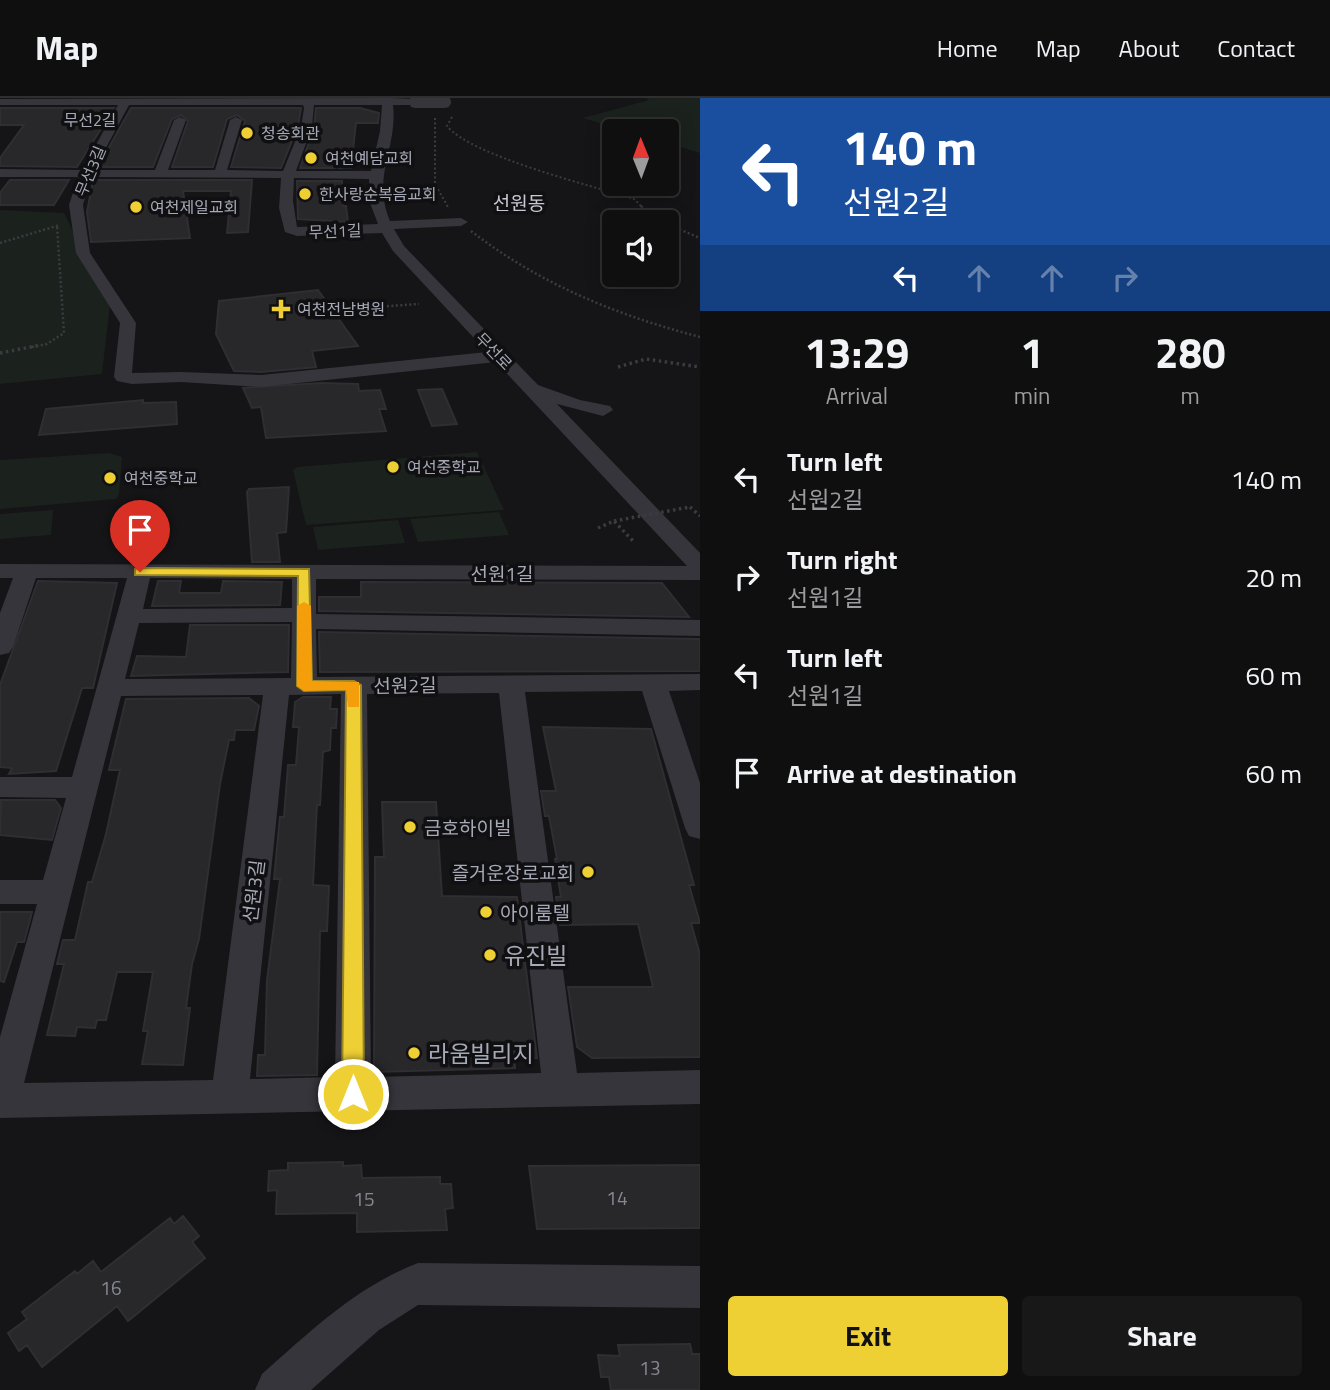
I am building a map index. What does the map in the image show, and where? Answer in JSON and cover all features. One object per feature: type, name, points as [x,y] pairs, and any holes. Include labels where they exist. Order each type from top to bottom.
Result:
[{"type":"street","name":"무선3길","points":[[126,100],[86,173],[76,205],[83,253],[125,315],[129,336],[121,374],[132,379],[181,377],[261,381],[499,356]]},
{"type":"street","name":"무선1길","points":[[309,100],[289,174],[286,203],[291,231],[386,226]]},
{"type":"street","name":"무선로","points":[[386,100],[386,130],[377,175],[376,200],[386,226],[415,269],[692,554],[700,566]]},
{"type":"street","points":[[0,102],[445,102]]},
{"type":"street","points":[[160,174],[173,120],[194,120]]},
{"type":"street","points":[[220,174],[242,120],[222,120]]},
{"type":"street","points":[[0,173],[377,175]]},
{"type":"street","points":[[386,226],[461,222]]},
{"type":"street","points":[[529,388],[576,405],[603,410],[594,419],[589,450]]},
{"type":"street","name":"선원1길","points":[[0,571],[700,573]]},
{"type":"street","points":[[0,647],[27,571]]},
{"type":"street","points":[[140,572],[57,892],[12,1015],[1,1101],[700,1087]]},
{"type":"street","points":[[290,686],[304,618],[304,572]]},
{"type":"street","points":[[129,616],[700,628]]},
{"type":"street","points":[[653,682],[700,828]]},
{"type":"street","name":"선원2길","points":[[110,688],[700,682]]},
{"type":"street","points":[[511,684],[561,1090]]},
{"type":"street","points":[[353,1094],[354,685]]},
{"type":"street","name":"선원3길","points":[[229,1097],[290,686]]},
{"type":"street","points":[[0,787],[84,788]]},
{"type":"street","points":[[0,891],[57,892]]},
{"type":"street","points":[[278,1390],[397,1290],[418,1284],[700,1287]]},
{"type":"path","points":[[445,102],[452,117],[447,125],[450,131],[493,150],[505,159],[634,199],[645,210]]},
{"type":"path","points":[[435,111],[435,184],[443,201],[461,222],[491,248],[553,285],[622,313],[700,337]]},
{"type":"path","points":[[0,243],[57,226],[64,327],[62,336],[47,344],[0,353]]},
{"type":"path","points":[[679,229],[700,238]]},
{"type":"path","points":[[333,310],[419,304]]},
{"type":"path","points":[[618,368],[646,359],[700,367]]},
{"type":"path","points":[[598,528],[614,521],[690,507],[700,516]]},
{"type":"path","points":[[614,521],[633,541]]},
{"type":"shaded area","points":[[646,98],[700,98],[700,153],[679,147],[679,119],[602,119],[602,124],[583,118],[649,100]]},
{"type":"shaded area","points":[[0,210],[64,213],[110,305],[102,374],[0,384]]},
{"type":"shaded area","points":[[477,452],[504,510],[306,525],[293,470],[297,467]]},
{"type":"shaded area","points":[[109,453],[122,457],[119,494],[116,499],[0,509],[0,460]]},
{"type":"shaded area","points":[[53,510],[51,535],[0,539],[0,514]]},
{"type":"shaded area","points":[[499,512],[509,535],[418,542],[410,519]]},
{"type":"shaded area","points":[[398,520],[405,543],[318,550],[313,527]]},
{"type":"building","points":[[0,108],[114,108],[77,167],[0,166],[0,158],[24,125],[0,125]]},
{"type":"building","points":[[131,108],[301,108],[298,126],[281,168],[231,167],[245,121],[237,115],[227,119],[213,167],[172,167],[188,121],[181,115],[172,119],[153,167],[98,167]]},
{"type":"building","points":[[316,108],[360,108],[379,113],[378,123],[356,123],[351,168],[300,168],[314,128]]},
{"type":"building","points":[[10,180],[69,180],[54,205],[0,205],[0,193]]},
{"type":"building","name":"여천제일교회","points":[[93,180],[252,180],[248,232],[227,233],[231,191],[183,191],[190,238],[91,242],[87,212]]},
{"type":"building","points":[[297,181],[342,181],[343,206],[346,206],[348,222],[298,219]]},
{"type":"building","name":"여천전남병원","points":[[318,290],[358,346],[312,351],[316,367],[261,372],[234,371],[216,334],[219,301]]},
{"type":"building","points":[[321,383],[358,384],[359,391],[380,390],[386,409],[379,409],[386,431],[266,438],[261,407],[252,408],[243,388]]},
{"type":"building","points":[[442,389],[457,424],[432,426],[418,390]]},
{"type":"building","name":"여천중학교","points":[[143,400],[143,403],[176,402],[177,424],[39,435],[46,409]]},
{"type":"building","points":[[289,487],[286,532],[277,533],[280,562],[252,562],[247,492],[249,489]]},
{"type":"building","points":[[38,581],[117,583],[93,688],[82,688],[56,771],[9,774],[12,768],[0,767],[0,685]]},
{"type":"building","points":[[158,581],[181,581],[179,593],[221,593],[223,581],[282,582],[280,605],[152,606]]},
{"type":"building","points":[[361,582],[662,583],[689,617],[319,611],[319,597],[361,597]]},
{"type":"building","points":[[190,625],[289,625],[288,672],[131,676],[137,656],[186,657]]},
{"type":"building","points":[[319,632],[700,639],[700,671],[320,672]]},
{"type":"building","points":[[303,697],[331,697],[330,709],[337,709],[336,728],[331,728],[330,750],[323,752],[320,805],[317,805],[313,885],[329,886],[327,931],[320,931],[317,1075],[257,1076],[258,1055],[265,1055],[267,980],[280,879],[274,879],[280,817],[284,817],[288,765],[296,765],[299,727],[293,727],[295,702]]},
{"type":"building","points":[[249,698],[259,706],[254,730],[235,730],[234,740],[229,740],[220,784],[199,939],[192,964],[186,1008],[190,1008],[183,1065],[142,1064],[148,1031],[143,1031],[153,972],[117,972],[106,1020],[97,1020],[95,1028],[77,1027],[75,1036],[47,1035],[64,964],[57,964],[63,940],[75,940],[88,882],[92,882],[106,834],[120,770],[109,770],[126,699]]},
{"type":"building","points":[[543,727],[651,729],[694,885],[689,885],[700,923],[691,923],[700,955],[700,1057],[592,1058],[577,1047],[568,987],[653,987],[638,924],[560,925],[556,897],[561,897],[557,859],[541,791],[556,791]]},
{"type":"building","points":[[1,800],[55,800],[61,808],[52,840],[0,835]]},
{"type":"building","points":[[382,802],[436,802],[442,896],[517,897],[537,1058],[514,1058],[515,1068],[374,1072],[375,857],[384,857]]},
{"type":"building","points":[[0,912],[32,912],[24,942],[17,942],[4,982],[0,981]]},
{"type":"building","points":[[343,1162],[343,1166],[361,1165],[362,1178],[440,1177],[440,1184],[451,1184],[453,1208],[445,1209],[447,1230],[357,1232],[357,1213],[276,1214],[277,1190],[268,1191],[269,1171],[288,1170],[288,1163]]},
{"type":"building","points":[[700,1165],[700,1228],[537,1229],[529,1166]]},
{"type":"building","points":[[183,1216],[199,1236],[192,1242],[205,1258],[128,1321],[117,1306],[42,1367],[27,1345],[19,1351],[8,1333],[27,1319],[22,1312],[75,1271],[77,1274],[93,1261],[101,1272],[170,1218],[174,1224]]},
{"type":"building","points":[[690,1344],[692,1354],[700,1354],[700,1390],[611,1390],[609,1377],[601,1377],[598,1355],[620,1356],[618,1345]]},
{"type":"slow traffic","points":[[304,606],[304,686],[354,685],[354,703]]},
{"type":"place","name":"청송회관","points":[[247,133]]},
{"type":"place","name":"여천예담교회","points":[[311,158]]},
{"type":"place","name":"한사랑순복음교회","points":[[305,194]]},
{"type":"place","name":"여천제일교회","points":[[136,207]]},
{"type":"place","name":"여천전남병원","points":[[281,309]]},
{"type":"place","name":"여선중학교","points":[[393,467]]},
{"type":"place","name":"여천중학교","points":[[110,478]]},
{"type":"place","name":"금호하이빌","points":[[410,827]]},
{"type":"place","name":"즐거운장로교회","points":[[588,872]]},
{"type":"place","name":"아이룸텔","points":[[486,912]]},
{"type":"place","name":"유진빌","points":[[490,955]]},
{"type":"place","name":"라움빌리지","points":[[414,1053]]},
{"type":"district","name":"선원동","points":[[519,202]]},
{"type":"route","points":[[140,572],[304,572],[304,686],[354,685],[353,1094]]}]
